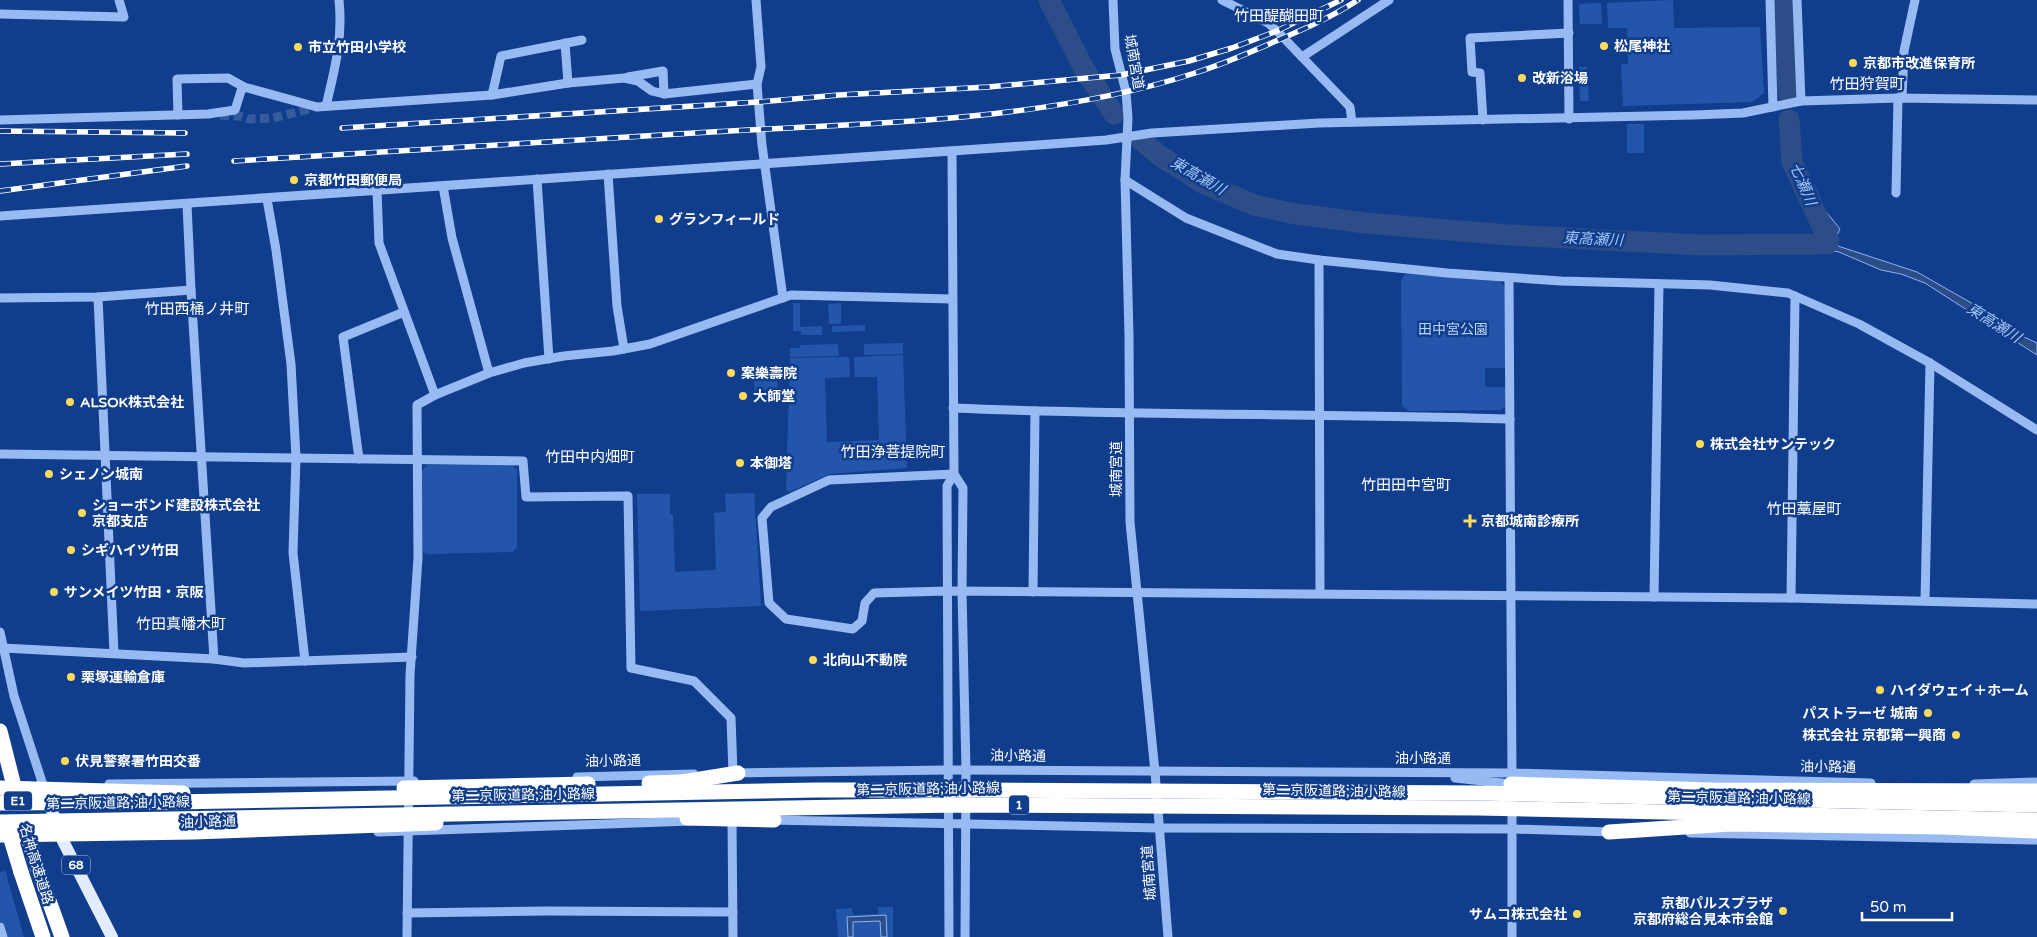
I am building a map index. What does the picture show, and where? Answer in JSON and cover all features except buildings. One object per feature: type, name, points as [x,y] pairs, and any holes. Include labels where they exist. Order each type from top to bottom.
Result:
[{"type":"highway","name":"名神高速道路","points":[[0,731],[19,808],[38,870],[63,937]]},
{"type":"highway","points":[[0,788],[192,793],[682,782],[736,773]]},
{"type":"highway","points":[[1512,779],[1713,790],[2037,791]]},
{"type":"highway","name":"第二京阪道路;油小路線","points":[[0,802],[182,802],[807,790],[955,790],[1477,793],[2037,805]]},
{"type":"highway","name":"名神高速道路","points":[[0,802],[43,937]]},
{"type":"highway","name":"第二京阪道路;油小路線","points":[[0,822],[658,809],[975,805],[1478,808],[2037,820]]},
{"type":"highway","points":[[0,835],[203,831],[588,818],[774,820]]},
{"type":"highway","points":[[1609,832],[1731,824],[1943,826],[2037,831]]},
{"type":"main road","name":"油小路通","points":[[0,796],[45,791]]},
{"type":"main road","name":"68","points":[[45,791],[63,841],[112,937]]},
{"type":"main road","name":"油小路通","points":[[0,840],[63,841]]},
{"type":"street","points":[[0,14],[124,17],[119,0]]},
{"type":"street","points":[[322,107],[338,54],[341,24],[339,0]]},
{"type":"street","points":[[756,0],[761,67],[757,84],[765,163],[783,298]]},
{"type":"street","name":"城南宮道","points":[[1113,0],[1115,49],[1126,92],[1128,118],[1125,180],[1130,412],[1130,522],[1155,772],[1168,937]]},
{"type":"street","points":[[1222,0],[1268,23],[1350,107],[1352,122]]},
{"type":"street","points":[[1302,57],[1389,0]]},
{"type":"street","points":[[1568,0],[1569,119]]},
{"type":"street","points":[[1770,0],[1773,107]]},
{"type":"street","points":[[1797,0],[1801,101]]},
{"type":"street","points":[[1896,193],[1904,51],[1915,0]]},
{"type":"street","points":[[1483,120],[1480,73],[1472,72],[1470,38],[1569,33]]},
{"type":"street","points":[[492,95],[502,56],[582,40]]},
{"type":"street","points":[[565,43],[568,83]]},
{"type":"street","points":[[178,115],[177,79],[228,78],[244,87],[322,107],[492,95],[568,83],[624,78],[663,71],[664,94]]},
{"type":"street","points":[[624,78],[638,81],[652,91],[664,94],[757,84]]},
{"type":"street","points":[[0,120],[208,114],[235,110],[244,87]]},
{"type":"street","points":[[0,216],[187,205],[377,190],[1106,140],[1126,136],[1204,130],[1352,122],[1569,119],[1743,113],[1801,101],[1900,98],[2037,100]]},
{"type":"street","points":[[952,150],[954,474],[962,488],[966,770],[965,937]]},
{"type":"street","points":[[608,174],[616,306],[624,349]]},
{"type":"street","points":[[537,179],[549,359]]},
{"type":"street","points":[[1125,180],[1186,218],[1277,254],[1319,260],[1510,278],[1740,287],[1788,293],[1859,324],[1930,363],[2037,430]]},
{"type":"street","points":[[443,186],[452,238],[489,373]]},
{"type":"street","points":[[377,190],[379,243],[435,394]]},
{"type":"street","points":[[267,199],[291,364],[296,457],[293,554],[305,661]]},
{"type":"street","points":[[187,205],[214,659]]},
{"type":"street","points":[[1319,260],[1320,593]]},
{"type":"street","points":[[1510,278],[1512,937]]},
{"type":"street","points":[[1654,597],[1658,284]]},
{"type":"street","points":[[0,298],[98,296],[191,290]]},
{"type":"street","points":[[407,937],[412,657],[418,558],[417,405],[435,394],[489,373],[524,363],[624,349],[667,339],[791,295],[952,299]]},
{"type":"street","points":[[98,296],[114,653]]},
{"type":"street","points":[[1791,598],[1795,296]]},
{"type":"street","points":[[359,459],[343,337],[404,312]]},
{"type":"street","points":[[1925,601],[1930,363]]},
{"type":"street","points":[[953,408],[1510,419]]},
{"type":"street","points":[[1032,592],[1035,411]]},
{"type":"street","points":[[0,454],[523,461],[526,497],[628,496],[631,668],[694,681],[731,718],[736,773]]},
{"type":"street","points":[[954,474],[828,480],[771,507],[762,518],[769,603],[786,619],[853,629],[862,621],[865,603],[874,593],[947,591],[1791,598],[2037,604]]},
{"type":"street","points":[[949,937],[947,486],[954,474]]},
{"type":"street","points":[[0,632],[1,647],[14,696],[45,791]]},
{"type":"street","points":[[1,647],[214,659],[244,663],[412,657]]},
{"type":"street","name":"油小路通","points":[[45,791],[103,784],[410,781],[948,770],[1410,773],[1512,779],[1934,785],[2037,782]]},
{"type":"street","points":[[732,820],[733,937]]},
{"type":"street","name":"油小路通","points":[[63,841],[409,832],[732,820],[1160,828],[1513,830],[2037,840]]},
{"type":"street","points":[[407,913],[547,911],[733,912]]},
{"type":"street","points":[[0,927],[3,937]]},
{"type":"green space","points":[[1673,0],[1674,28],[1760,27],[1764,93],[1752,102],[1623,106],[1621,64],[1628,64],[1627,28],[1608,28],[1607,3]]},
{"type":"green space","points":[[1601,3],[1602,24],[1580,24],[1579,4]]},
{"type":"green space","points":[[1579,67],[1587,67],[1589,101],[1580,101]]},
{"type":"green space","points":[[1627,124],[1644,124],[1644,153],[1627,153]]},
{"type":"green space","name":"田中宮公園","points":[[1405,274],[1498,280],[1505,287],[1505,368],[1485,368],[1485,387],[1505,387],[1505,407],[1500,410],[1409,411],[1402,406],[1401,280]]},
{"type":"green space","points":[[793,303],[800,303],[800,327],[822,326],[822,335],[801,335],[801,331],[793,331]]},
{"type":"green space","points":[[841,303],[841,324],[829,324],[828,304]]},
{"type":"green space","points":[[865,325],[865,331],[832,332],[832,326]]},
{"type":"green space","points":[[903,343],[903,354],[864,355],[864,344]]},
{"type":"green space","points":[[838,344],[839,356],[790,357],[790,348],[800,348],[800,345]]},
{"type":"green space","points":[[903,355],[907,468],[830,474],[789,492],[786,489],[790,358],[849,357],[850,377],[825,378],[827,442],[879,440],[877,377],[855,377],[854,357]]},
{"type":"green space","points":[[777,380],[778,392],[755,393],[754,381]]},
{"type":"green space","points":[[427,465],[512,465],[517,470],[517,547],[513,552],[428,554],[423,552],[422,471]]},
{"type":"green space","points":[[754,493],[761,606],[640,611],[637,494],[670,494],[670,514],[673,515],[675,572],[716,570],[714,513],[726,512],[725,494]]},
{"type":"green space","points":[[6,871],[24,937],[7,937],[5,926],[0,921],[0,872]]},
{"type":"green space","points":[[878,907],[893,907],[893,937],[838,937],[836,909],[852,908],[853,915],[878,914]]},
{"type":"water","points":[[1824,209],[1840,229],[1836,237],[1838,246],[1917,272],[1989,313],[1988,318],[2015,330],[2022,336],[2037,343],[2037,355],[1925,283],[1901,274],[1881,270],[1839,252],[1802,250],[1798,246],[1800,240],[1820,234],[1821,232],[1811,219]]},
{"type":"water","points":[[886,915],[887,937],[881,937],[880,921],[853,922],[853,937],[848,937],[847,917]]},
{"type":"waterway","name":"東高瀬川","points":[[1049,0],[1084,69],[1114,114]]},
{"type":"waterway","name":"七瀬川","points":[[1784,0],[1788,92]]},
{"type":"waterway","name":"七瀬川","points":[[1789,120],[1792,162],[1829,241]]},
{"type":"waterway","name":"東高瀬川","points":[[1142,141],[1160,156],[1203,183],[1254,205],[1290,213],[1365,223],[1509,235],[1701,245],[1827,244]]},
{"type":"tunnel","points":[[220,115],[239,116],[249,119],[273,118],[317,107]]},
{"type":"railway","points":[[342,128],[988,87],[1121,75],[1189,61],[1232,48],[1277,31],[1341,0]]},
{"type":"railway","points":[[234,161],[894,122],[956,118],[1017,111],[1078,102],[1138,89],[1195,73],[1297,32],[1358,0]]},
{"type":"railway","points":[[0,131],[185,133]]},
{"type":"railway","points":[[0,164],[187,154]]},
{"type":"railway","points":[[0,191],[187,166]]},
{"type":"place","name":"松尾神社","points":[[1604,46]]},
{"type":"place","name":"市立竹田小学校","points":[[298,47]]},
{"type":"place","name":"京都市改進保育所","points":[[1853,63]]},
{"type":"place","name":"改新浴場","points":[[1522,78]]},
{"type":"place","name":"京都竹田郵便局","points":[[294,180]]},
{"type":"place","name":"グランフィールド","points":[[659,219]]},
{"type":"place","name":"案樂壽院","points":[[731,373]]},
{"type":"place","name":"大師堂","points":[[743,396]]},
{"type":"place","name":"ALSOK株式会社","points":[[70,402]]},
{"type":"place","name":"株式会社サンテック","points":[[1700,444]]},
{"type":"place","name":"本御塔","points":[[740,463]]},
{"type":"place","name":"シェノン城南","points":[[49,474]]},
{"type":"place","name":"ショーボンド建設株式会社 京都支店","points":[[82,513]]},
{"type":"place","name":"京都城南診療所","points":[[1470,521]]},
{"type":"place","name":"シギハイツ竹田","points":[[71,550]]},
{"type":"place","name":"サンメイツ竹田・京阪","points":[[54,592]]},
{"type":"place","name":"北向山不動院","points":[[813,660]]},
{"type":"place","name":"栗塚運輸倉庫","points":[[71,677]]},
{"type":"place","name":"ハイダウェイ＋ホーム","points":[[1880,690]]},
{"type":"place","name":"パストラーゼ 城南","points":[[1928,713]]},
{"type":"place","name":"株式会社 京都第一興商","points":[[1956,735]]},
{"type":"place","name":"伏見警察署竹田交番","points":[[65,761]]},
{"type":"place","name":"京都パルスプラザ 京都府総合見本市会館","points":[[1783,911]]},
{"type":"place","name":"サムコ株式会社","points":[[1577,914]]},
{"type":"district","name":"竹田醍醐田町","points":[[1279,16]]},
{"type":"district","name":"竹田狩賀町","points":[[1867,84]]},
{"type":"district","name":"竹田西桶ノ井町","points":[[197,309]]},
{"type":"district","name":"竹田浄菩提院町","points":[[893,452]]},
{"type":"district","name":"竹田中内畑町","points":[[590,457]]},
{"type":"district","name":"竹田田中宮町","points":[[1406,485]]},
{"type":"district","name":"竹田藁屋町","points":[[1804,509]]},
{"type":"district","name":"竹田真幡木町","points":[[181,624]]}]
